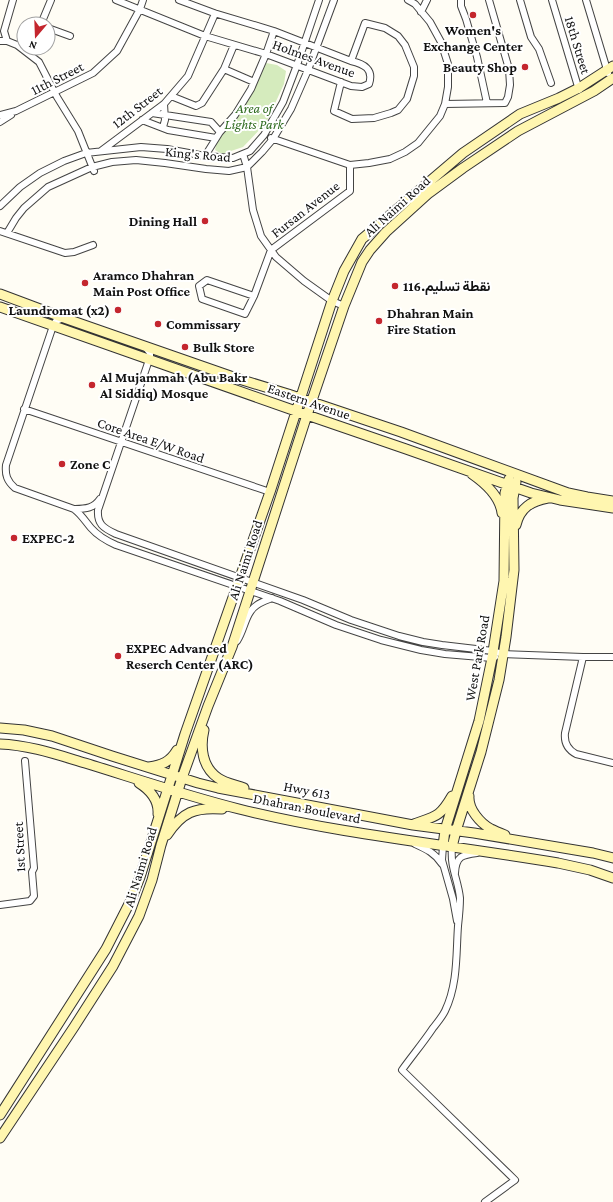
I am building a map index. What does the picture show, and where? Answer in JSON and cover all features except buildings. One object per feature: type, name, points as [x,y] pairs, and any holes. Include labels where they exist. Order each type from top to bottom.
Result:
[{"type":"main road","name":"Ali Naimi Road","points":[[0,1115],[106,949],[131,900],[157,825],[185,734],[270,492],[332,302],[344,271],[362,239],[463,153],[520,114],[560,98],[579,88],[610,68]]},
{"type":"main road","name":"Ali Naimi Road","points":[[0,1138],[113,966],[139,916],[147,896],[177,792],[208,706],[232,647],[307,415],[344,306],[362,262],[370,250],[386,232],[429,193],[518,131],[582,97],[612,78]]},
{"type":"main road","name":"Eastern Avenue","points":[[0,294],[239,379],[402,432],[568,493],[613,501]]},
{"type":"main road","name":"Eastern Avenue","points":[[0,307],[296,412],[511,486],[550,498],[613,508]]},
{"type":"main road","points":[[458,467],[474,476],[488,487],[498,501],[509,531]]},
{"type":"main road","name":"West Park Road","points":[[452,847],[493,707],[503,654],[513,584],[514,555],[509,531],[506,494],[511,486],[514,473]]},
{"type":"main road","name":"Eastern Avenue","points":[[587,497],[613,494]]},
{"type":"main road","points":[[509,531],[522,510],[532,502],[550,498]]},
{"type":"main road","name":"West Park Road","points":[[443,846],[445,830],[483,705],[493,654],[504,581],[509,531]]},
{"type":"main road","points":[[208,706],[202,740],[204,759],[207,765],[218,778],[264,796]]},
{"type":"main road","name":"Hwy 613","points":[[0,728],[24,730],[52,736],[148,768],[218,788],[413,825],[521,841],[593,853],[613,858]]},
{"type":"main road","points":[[148,768],[168,762],[175,753],[185,734]]},
{"type":"main road","name":"Dhahran Boulevard","points":[[0,744],[35,749],[130,776],[177,792],[240,810],[318,826],[558,863],[590,870],[613,878]]},
{"type":"main road","points":[[130,776],[146,787],[155,798],[158,809],[157,825]]},
{"type":"main road","points":[[413,825],[440,814],[445,809],[461,779]]},
{"type":"main road","points":[[469,790],[468,802],[486,826],[521,841]]},
{"type":"main road","points":[[162,845],[179,819],[194,810],[210,808],[240,810]]},
{"type":"street","points":[[13,0],[4,31],[3,41],[16,46]]},
{"type":"street","points":[[44,16],[51,0]]},
{"type":"street","name":"Holmes Avenue","points":[[116,0],[205,36],[266,54],[352,86],[362,87],[368,84],[370,79],[368,70],[363,64],[351,61],[274,31],[179,0]]},
{"type":"street","name":"11th Street","points":[[1,117],[16,112],[93,73],[117,51],[140,9],[143,0]]},
{"type":"street","name":"King's Road","points":[[0,206],[20,187],[40,173],[64,161],[86,153],[140,147],[166,149],[205,156],[233,158],[250,151],[264,135],[283,102],[319,0]]},
{"type":"street","name":"King's Road","points":[[7,233],[24,208],[48,186],[112,162],[136,160],[206,169],[229,170],[246,167],[273,139],[291,109],[308,70],[334,0]]},
{"type":"street","points":[[264,135],[350,165],[369,164],[390,159],[418,143],[440,116],[445,104],[448,86],[448,64],[441,42],[430,22],[415,4],[408,0]]},
{"type":"street","points":[[422,12],[427,0]]},
{"type":"street","points":[[461,0],[461,6],[477,57],[487,103]]},
{"type":"street","points":[[445,104],[505,103],[508,97],[510,85],[509,69],[490,0]]},
{"type":"street","points":[[520,0],[531,37],[539,49],[551,83]]},
{"type":"street","name":"18th Street","points":[[552,0],[582,97]]},
{"type":"street","points":[[586,0],[610,68],[612,78]]},
{"type":"street","name":"12th Street","points":[[101,151],[164,104],[188,76],[214,12]]},
{"type":"street","points":[[341,82],[334,111],[352,119],[374,118],[391,113],[398,110],[407,99],[414,76],[414,67],[405,45],[398,36],[384,28],[365,22],[351,61]]},
{"type":"street","points":[[56,31],[70,36]]},
{"type":"street","points":[[205,156],[220,132],[235,115],[254,82],[274,31]]},
{"type":"street","points":[[171,96],[196,106],[202,103],[224,69],[234,45]]},
{"type":"street","points":[[34,56],[39,62],[78,131],[93,169]]},
{"type":"street","points":[[224,69],[254,82]]},
{"type":"street","points":[[163,128],[165,120],[164,104]]},
{"type":"street","points":[[152,113],[211,122],[220,132]]},
{"type":"street","points":[[142,120],[168,130],[216,138]]},
{"type":"street","points":[[243,154],[253,210],[261,236],[276,257],[287,267],[332,302],[344,306]]},
{"type":"street","name":"Fursan Avenue","points":[[254,296],[207,280],[199,286],[202,299],[245,314],[254,296],[271,250],[350,191],[350,165]]},
{"type":"street","points":[[0,231],[65,254],[93,245]]},
{"type":"street","points":[[64,318],[56,321],[53,326],[6,465],[5,471],[8,480],[15,488],[74,509],[80,513],[92,529],[107,541],[134,551],[251,586],[304,600],[351,620],[399,636],[493,654]]},
{"type":"street","points":[[145,346],[150,353],[149,360],[98,510],[97,517],[101,525],[105,528],[116,534],[251,586],[272,598],[336,624],[381,640],[407,647],[444,654],[613,657]]},
{"type":"street","name":"Core Area E/W Road","points":[[24,409],[270,492]]},
{"type":"street","points":[[74,509],[88,508],[94,505],[103,496]]},
{"type":"street","points":[[232,647],[241,635],[249,613],[257,604],[272,598]]},
{"type":"street","points":[[583,657],[565,733],[566,743],[571,751],[576,754],[613,763]]},
{"type":"street","name":"1st Street","points":[[0,905],[30,901],[34,896],[32,872],[34,868],[25,761]]},
{"type":"street","points":[[406,840],[434,854],[444,867]]},
{"type":"street","points":[[443,846],[442,860],[453,899],[458,927]]},
{"type":"street","points":[[452,847],[452,861],[460,897],[457,961],[454,981],[445,1011],[402,1070],[515,1180],[485,1202]]},
{"type":"street","points":[[456,883],[456,868],[458,860],[464,855],[483,852]]},
{"type":"green space","name":"Area of Lights Park","points":[[266,63],[277,65],[286,71],[284,84],[266,123],[243,147],[222,154],[215,150],[217,141],[241,110]]},
{"type":"place","name":"Women's Exchange Center","points":[[473,15]]},
{"type":"place","name":"Beauty Shop","points":[[525,67]]},
{"type":"place","name":"Dining Hall","points":[[205,221]]},
{"type":"place","name":"Aramco Dhahran Main Post Office","points":[[85,283]]},
{"type":"place","name":"نقطة تسليم.116","points":[[395,286]]},
{"type":"place","name":"Laundromat (x2)","points":[[118,310]]},
{"type":"place","name":"Dhahran Main Fire Station","points":[[379,321]]},
{"type":"place","name":"Commissary","points":[[158,324]]},
{"type":"place","name":"Bulk Store","points":[[185,347]]},
{"type":"place","name":"Al Mujammah (Abu Bakr Al Siddiq) Mosque","points":[[92,385]]},
{"type":"place","name":"Zone C","points":[[62,464]]},
{"type":"place","name":"EXPEC-2","points":[[14,538]]},
{"type":"place","name":"EXPEC Advanced Reserch Center (ARC)","points":[[118,656]]}]
